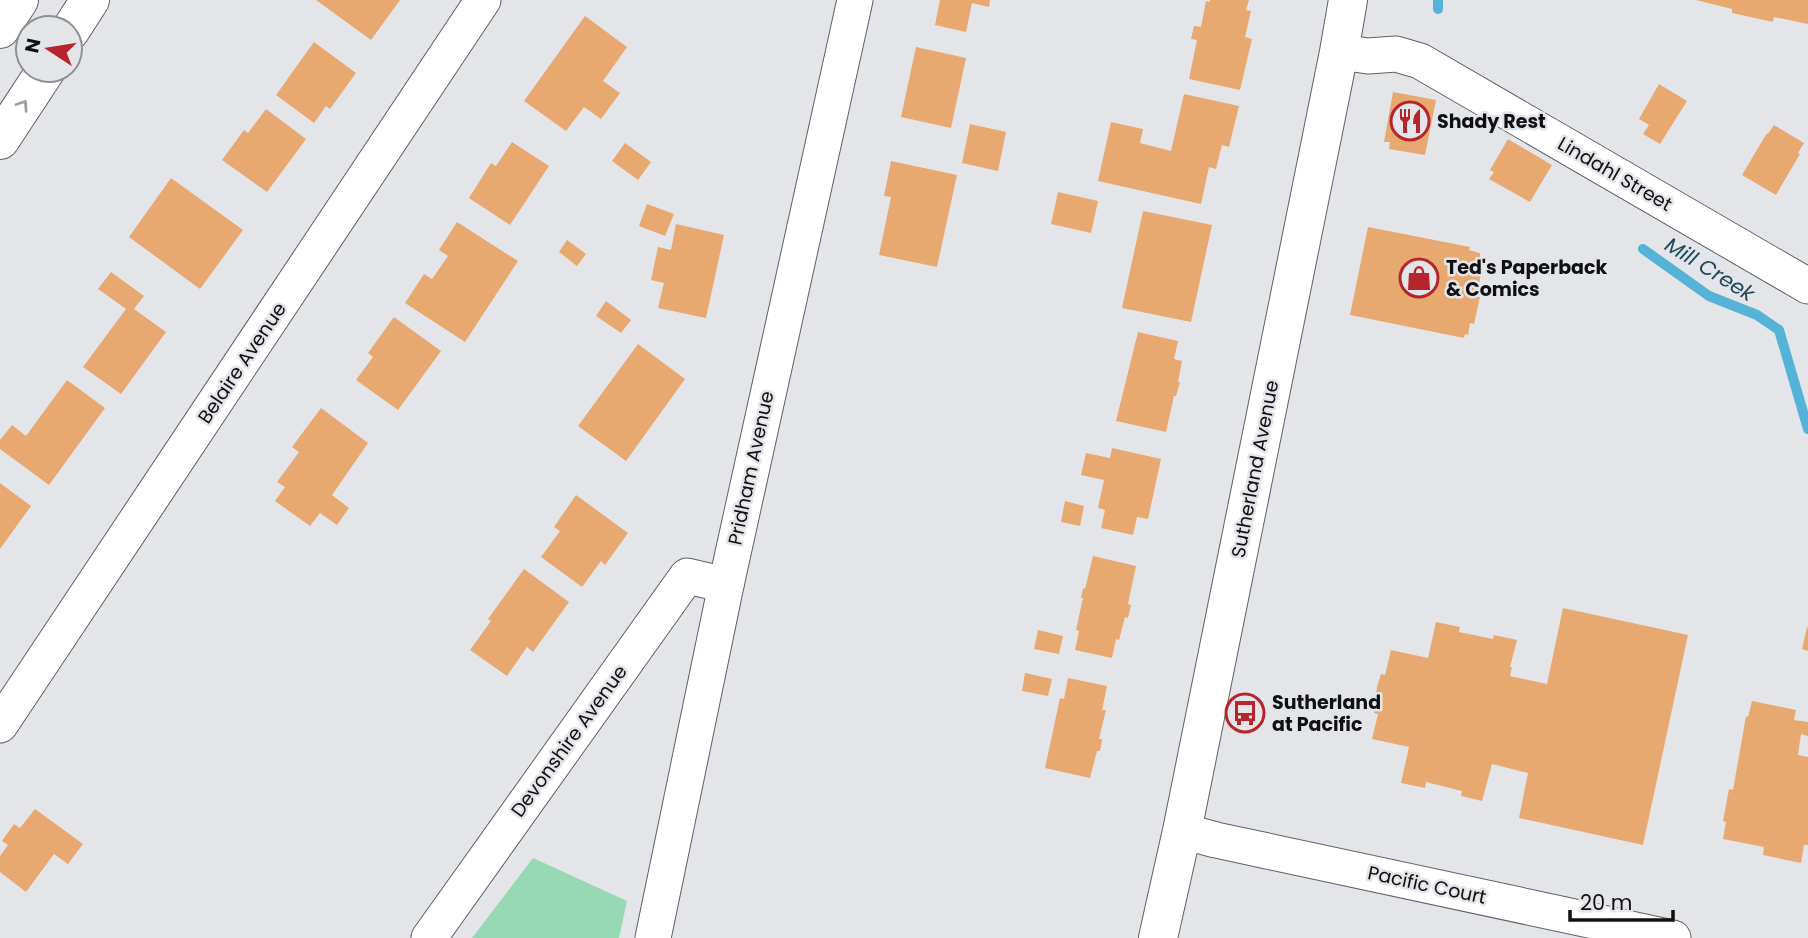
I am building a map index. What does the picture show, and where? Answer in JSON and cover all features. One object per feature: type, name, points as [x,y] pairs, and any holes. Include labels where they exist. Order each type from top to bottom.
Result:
[{"type":"main road","points":[[0,29],[19,0]]},
{"type":"main road","name":"Sutherland Avenue","points":[[1158,938],[1182,831],[1348,0]]},
{"type":"main road","points":[[0,140],[37,84]]},
{"type":"street","name":"Belaire Avenue","points":[[0,725],[483,0]]},
{"type":"street","name":"Pridham Avenue","points":[[653,938],[726,584],[855,0]]},
{"type":"street","name":"Lindahl Street","points":[[1339,52],[1368,56],[1396,54],[1420,61],[1808,286]]},
{"type":"street","name":"Devonshire Avenue","points":[[429,938],[687,576],[726,584]]},
{"type":"street","name":"Pacific Court","points":[[1182,831],[1601,930],[1673,938]]},
{"type":"green space","points":[[533,858],[627,901],[619,938],[472,938]]},
{"type":"building","points":[[316,0],[400,0],[371,40]]},
{"type":"building","points":[[940,0],[990,0],[989,7],[972,3],[966,32],[935,25]]},
{"type":"building","points":[[1249,0],[1246,10],[1251,11],[1245,37],[1252,39],[1240,90],[1189,79],[1197,40],[1191,39],[1194,26],[1201,27],[1206,1]]},
{"type":"building","points":[[1696,0],[1808,0],[1808,24],[1774,17],[1773,22],[1732,13],[1732,9]]},
{"type":"building","points":[[585,16],[627,47],[603,81],[620,93],[601,119],[584,107],[566,131],[524,101]]},
{"type":"building","points":[[314,42],[356,73],[330,109],[326,106],[314,123],[276,95]]},
{"type":"building","points":[[916,47],[966,58],[951,128],[901,117]]},
{"type":"building","points":[[1659,84],[1687,101],[1660,144],[1643,134],[1649,125],[1639,119]]},
{"type":"building","name":"Shady Rest","points":[[1393,92],[1436,100],[1425,155],[1389,149],[1390,142],[1384,142]]},
{"type":"building","points":[[1184,94],[1239,106],[1229,147],[1222,145],[1216,169],[1209,167],[1201,204],[1098,181],[1111,122],[1143,129],[1140,143],[1171,151]]},
{"type":"building","points":[[266,109],[306,139],[267,192],[222,160],[244,130],[248,133]]},
{"type":"building","points":[[970,124],[1006,132],[998,171],[962,163]]},
{"type":"building","points":[[1774,125],[1804,143],[1776,195],[1742,175]]},
{"type":"building","points":[[1508,139],[1552,165],[1530,202],[1489,179],[1494,172],[1490,170]]},
{"type":"building","points":[[512,142],[549,166],[510,225],[469,198],[491,163],[496,166]]},
{"type":"building","points":[[625,143],[651,162],[638,180],[612,161]]},
{"type":"building","points":[[891,161],[957,175],[937,267],[879,255],[891,197],[884,196]]},
{"type":"building","points":[[171,178],[243,230],[200,289],[129,237]]},
{"type":"building","points":[[1058,192],[1098,201],[1091,233],[1051,224]]},
{"type":"building","points":[[647,204],[674,214],[665,236],[639,226]]},
{"type":"building","points":[[1143,211],[1212,225],[1191,322],[1122,308]]},
{"type":"building","points":[[457,222],[518,261],[465,342],[405,303],[424,274],[432,279],[448,256],[439,250]]},
{"type":"building","points":[[676,224],[724,235],[706,318],[658,308],[664,283],[651,280],[658,247],[671,250]]},
{"type":"building","name":"Ted's Paperback & Comics","points":[[1368,227],[1470,247],[1469,250],[1480,253],[1480,259],[1484,260],[1476,297],[1480,297],[1474,324],[1470,323],[1468,335],[1465,334],[1464,338],[1350,315]]},
{"type":"building","points":[[567,240],[586,254],[577,266],[559,252]]},
{"type":"building","points":[[111,272],[144,296],[134,309],[166,332],[121,394],[83,367],[126,309],[98,289]]},
{"type":"building","points":[[606,301],[631,320],[621,333],[596,316]]},
{"type":"building","points":[[394,317],[441,351],[398,410],[356,380],[373,357],[368,353]]},
{"type":"building","points":[[1138,332],[1178,341],[1174,359],[1182,361],[1180,382],[1166,432],[1116,421]]},
{"type":"building","points":[[638,344],[685,379],[626,461],[578,426]]},
{"type":"building","points":[[67,380],[105,408],[49,485],[0,449],[0,440],[12,425],[26,436]]},
{"type":"building","points":[[321,408],[368,443],[332,495],[349,508],[337,525],[320,513],[310,526],[275,501],[285,487],[277,482],[299,452],[292,447]]},
{"type":"building","points":[[1112,448],[1161,459],[1148,519],[1137,517],[1133,535],[1101,528],[1105,510],[1098,508],[1104,480],[1081,475],[1086,453],[1110,458]]},
{"type":"building","points":[[0,483],[31,506],[0,549]]},
{"type":"building","points":[[576,495],[628,533],[605,565],[601,561],[582,587],[541,557],[560,531],[554,527]]},
{"type":"building","points":[[1065,501],[1084,506],[1080,526],[1061,522]]},
{"type":"building","points":[[1093,556],[1136,566],[1128,604],[1131,605],[1128,618],[1125,617],[1119,640],[1116,639],[1112,658],[1075,650],[1081,598]]},
{"type":"building","points":[[524,569],[569,602],[533,652],[527,647],[507,676],[470,650],[491,621],[488,619]]},
{"type":"building","points":[[1563,608],[1688,635],[1643,845],[1519,818],[1528,773],[1492,764],[1482,801],[1461,796],[1462,791],[1426,782],[1425,788],[1401,783],[1409,747],[1372,739],[1378,714],[1374,713],[1377,687],[1381,674],[1385,675],[1391,650],[1428,658],[1436,622],[1460,627],[1459,632],[1493,639],[1494,635],[1517,640],[1510,676],[1547,684]]},
{"type":"building","points":[[1808,628],[1808,651],[1802,649]]},
{"type":"building","points":[[1038,630],[1063,636],[1059,654],[1034,649]]},
{"type":"building","points":[[1025,673],[1052,679],[1048,696],[1022,691]]},
{"type":"building","points":[[1068,678],[1107,686],[1102,710],[1106,710],[1099,739],[1102,739],[1100,751],[1097,751],[1090,778],[1045,768],[1060,698],[1064,699]]},
{"type":"building","points":[[1752,701],[1796,710],[1794,720],[1808,722],[1808,736],[1801,734],[1798,755],[1808,757],[1808,845],[1804,845],[1801,863],[1763,855],[1764,847],[1723,839],[1726,822],[1723,821],[1729,789],[1733,790],[1746,716],[1748,717]]},
{"type":"building","points":[[35,809],[83,844],[68,864],[54,854],[26,892],[0,872],[0,856],[8,845],[2,841],[14,824],[20,828]]},
{"type":"waterway","name":"Mill Creek","points":[[1438,0],[1438,9]]},
{"type":"waterway","name":"Mill Creek","points":[[1643,249],[1709,296],[1757,315],[1779,330],[1808,429]]},
{"type":"place","name":"Shady Rest","points":[[1410,121]]},
{"type":"place","name":"Ted's Paperback & Comics","points":[[1419,278]]},
{"type":"place","name":"Sutherland at Pacific","points":[[1245,713]]}]
